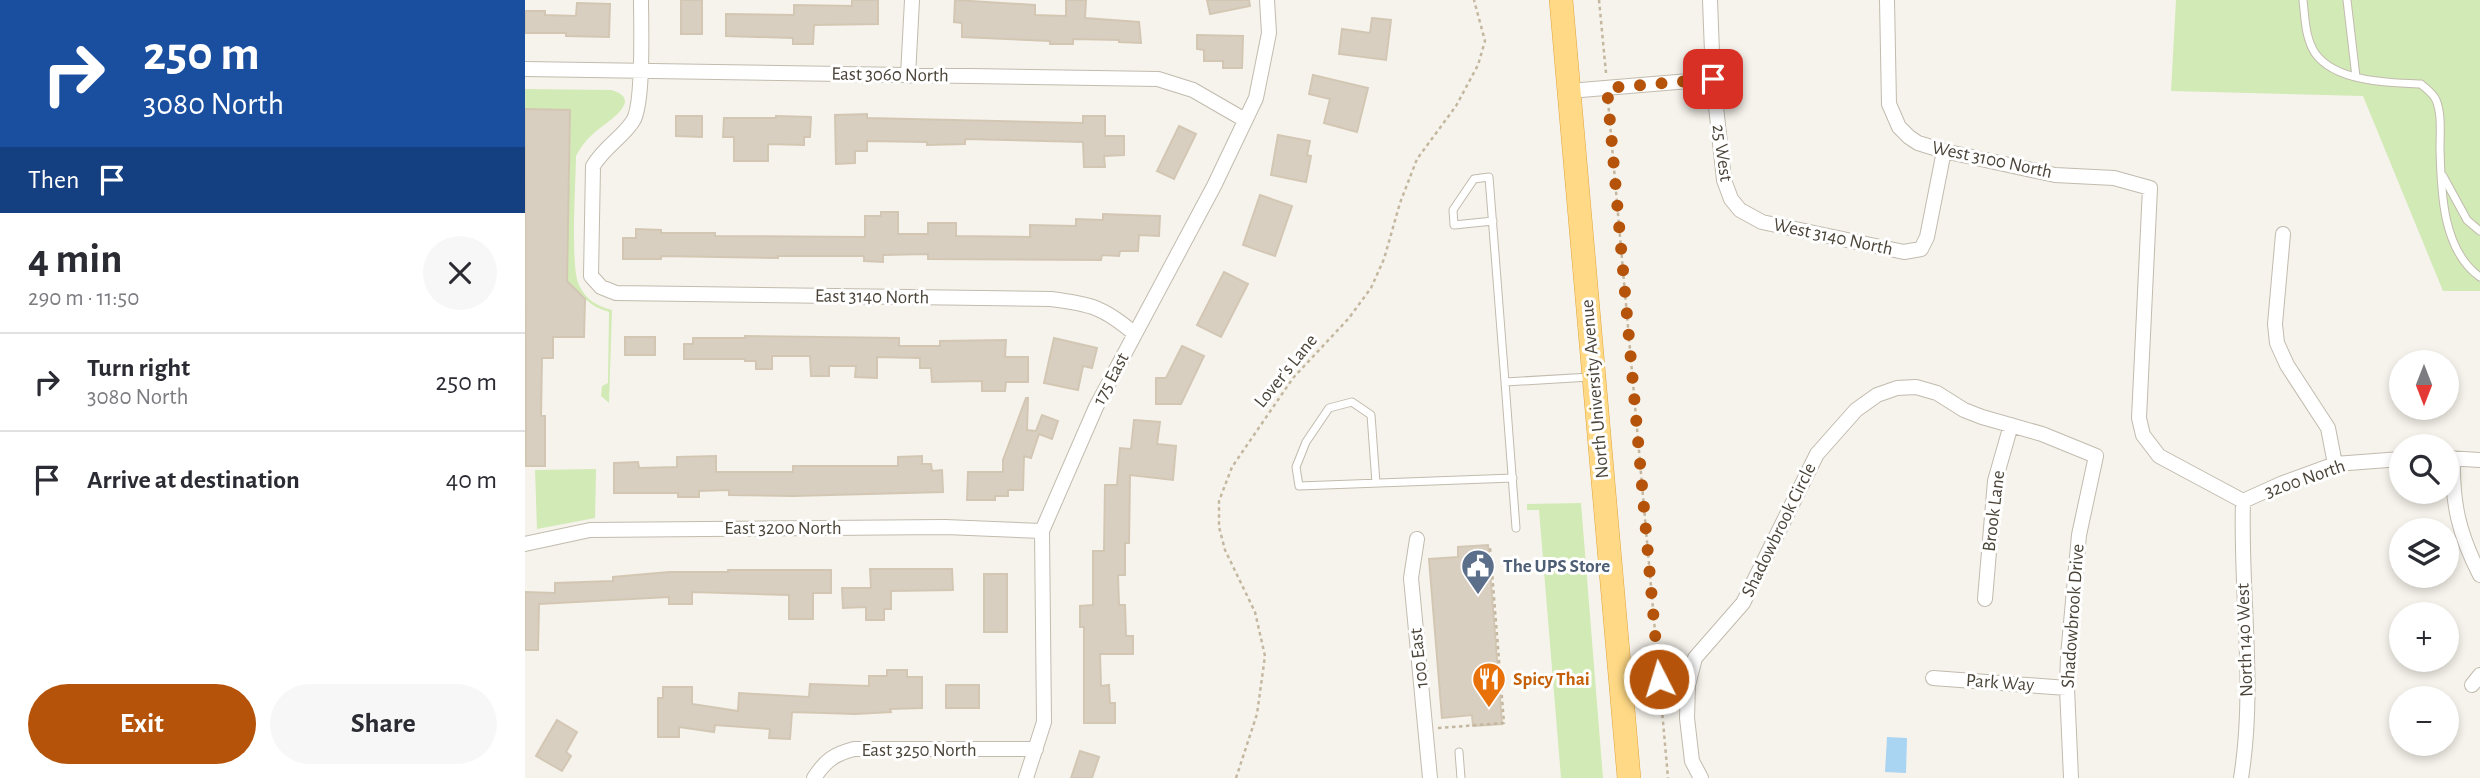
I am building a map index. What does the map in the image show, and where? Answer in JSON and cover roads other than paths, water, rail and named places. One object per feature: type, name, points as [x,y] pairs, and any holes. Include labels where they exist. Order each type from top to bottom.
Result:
[{"type":"highway","name":"North University Avenue","points":[[1561,0],[1629,778]]},
{"type":"street","points":[[640,70],[641,0]]},
{"type":"street","points":[[908,76],[912,0]]},
{"type":"street","name":"175 East","points":[[1026,778],[1044,722],[1042,531],[1096,407],[1214,186],[1256,98],[1269,33],[1267,0]]},
{"type":"street","name":"25 West","points":[[1710,0],[1713,79],[1724,180],[1731,199],[1747,216]]},
{"type":"street","name":"West 3100 North","points":[[1887,0],[1889,104],[1899,127],[1918,143],[2055,175],[2115,178],[2150,188],[2140,398]]},
{"type":"street","name":"East 3060 North","points":[[525,69],[1158,79],[1193,90],[1245,120]]},
{"type":"street","name":"East 3140 North","points":[[640,70],[635,119],[602,151],[593,166],[591,276],[601,287],[616,293],[1051,299],[1087,303],[1112,314],[1135,334]]},
{"type":"street","points":[[1569,91],[1713,79]]},
{"type":"street","name":"West 3140 North","points":[[1747,216],[1762,222],[1904,252],[1921,249],[1927,237],[1944,151]]},
{"type":"street","points":[[2283,234],[2277,344],[2287,365],[2327,428],[2335,464]]},
{"type":"street","name":"Shadowbrook Circle","points":[[1701,778],[1692,761],[1687,718],[1688,685],[1695,658],[1743,603],[1817,454],[1856,410],[1877,395],[1897,388],[1916,387],[1937,393],[1964,410],[2042,434],[2096,456]]},
{"type":"street","name":"3200 North","points":[[2140,398],[2139,418],[2143,435],[2159,456],[2243,501],[2335,464],[2389,460]]},
{"type":"street","name":"Brook Lane","points":[[1985,599],[1995,481],[2011,425]]},
{"type":"street","name":"Shadowbrook Drive","points":[[2071,778],[2067,688],[2079,535],[2096,456]]},
{"type":"street","points":[[2459,459],[2480,460]]},
{"type":"street","name":"North 140 West","points":[[2241,778],[2249,680],[2242,548],[2243,501]]},
{"type":"street","points":[[2454,504],[2465,546],[2480,575]]},
{"type":"street","name":"East 3200 North","points":[[525,544],[590,530],[945,527],[1042,531]]},
{"type":"street","name":"100 East","points":[[1417,539],[1411,578],[1430,778]]},
{"type":"street","name":"Park Way","points":[[1933,678],[2067,688]]},
{"type":"street","name":"East 3250 North","points":[[814,778],[824,763],[837,754],[854,750],[1035,749]]},
{"type":"lane","points":[[2303,0],[2308,39],[2316,54],[2338,70],[2368,81],[2421,84],[2436,98],[2447,218],[2454,244],[2466,263],[2480,277]]},
{"type":"lane","points":[[2347,0],[2356,77]]},
{"type":"lane","points":[[2441,172],[2458,207],[2467,220],[2480,231]]},
{"type":"lane","points":[[1493,221],[1454,225],[1453,210],[1474,179],[1489,177],[1493,221],[1513,478],[1516,528]]},
{"type":"lane","points":[[1505,382],[1594,377]]},
{"type":"lane","points":[[1376,483],[1371,415],[1352,402],[1329,408],[1306,442],[1296,467],[1300,486],[1513,478]]},
{"type":"lane","points":[[1459,752],[1461,778]]},
{"type":"water","points":[[1887,737],[1907,738],[1906,773],[1885,772]]},
{"type":"place","name":"The UPS Store","points":[[1478,596]]},
{"type":"place","name":"Spicy Thai","points":[[1489,709]]}]
